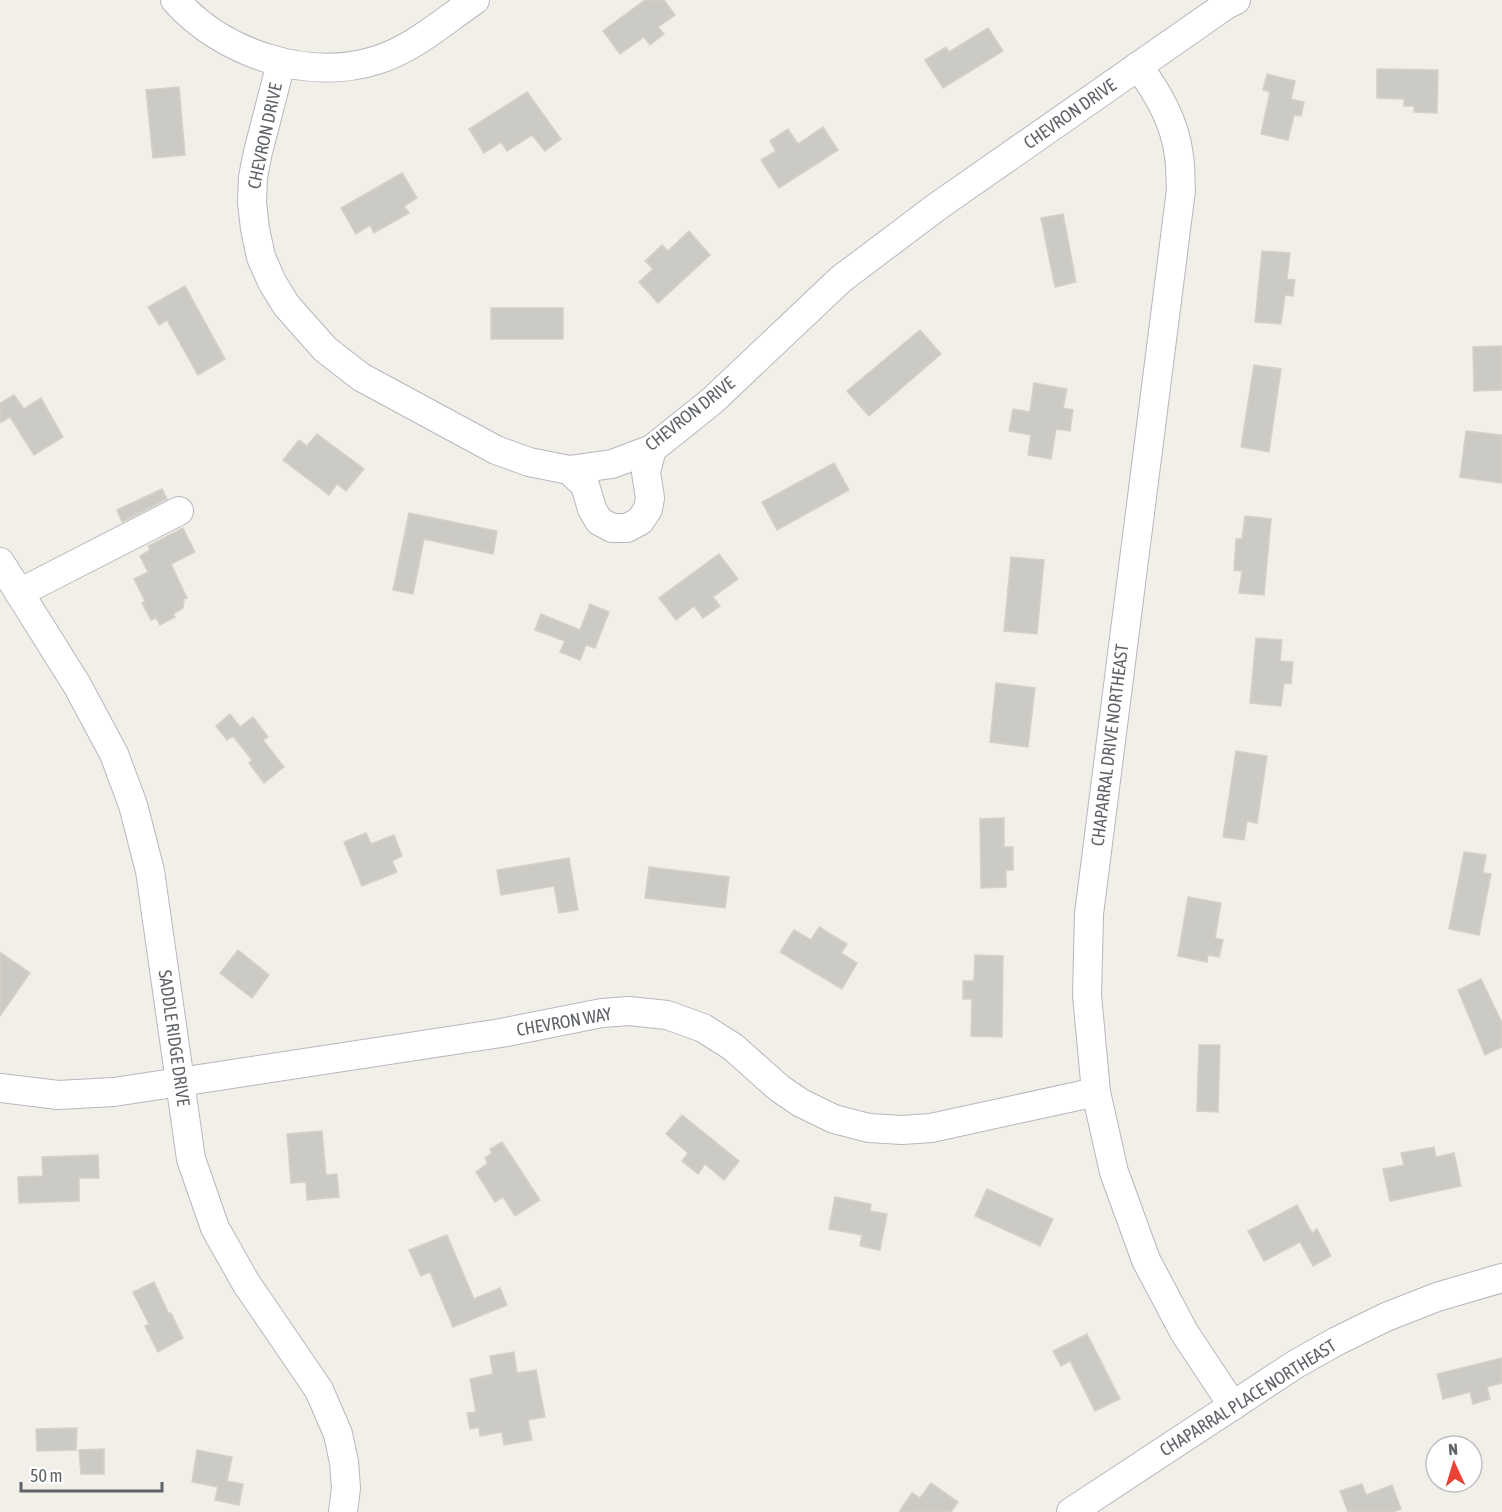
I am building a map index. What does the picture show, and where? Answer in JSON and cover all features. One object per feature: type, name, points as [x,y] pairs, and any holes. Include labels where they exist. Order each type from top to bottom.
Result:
[{"type":"street","points":[[175,0],[212,32],[242,48],[281,63],[314,68],[344,67],[377,60],[405,49],[475,0]]},
{"type":"street","name":"CHEVRON DRIVE","points":[[281,63],[258,152],[252,202],[261,256],[272,282],[286,305],[325,349],[361,377],[496,450],[529,462],[569,470],[612,464],[652,449],[712,401],[841,279],[938,206],[1236,0]]},
{"type":"street","name":"CHAPARRAL DRIVE NORTHEAST","points":[[1138,66],[1156,91],[1171,122],[1179,155],[1181,190],[1089,914],[1087,995],[1096,1092],[1114,1172],[1146,1260],[1184,1332],[1233,1406]]},
{"type":"street","points":[[569,470],[585,485],[592,509],[599,521],[612,528],[627,528],[640,521],[648,509],[650,498],[646,472],[652,449]]},
{"type":"street","points":[[19,593],[179,511]]},
{"type":"street","name":"SADDLE RIDGE DRIVE","points":[[0,562],[87,704],[114,754],[133,804],[150,871],[192,1159],[215,1228],[246,1283],[319,1390],[338,1434],[345,1471],[346,1488],[343,1512]]},
{"type":"street","name":"CHEVRON WAY","points":[[0,1088],[58,1095],[114,1092],[180,1084],[501,1033],[602,1013],[629,1011],[667,1015],[704,1028],[734,1047],[779,1088],[801,1103],[834,1119],[869,1128],[902,1130],[931,1128],[1096,1092]]},
{"type":"street","name":"CHAPARRAL PLACE NORTHEAST","points":[[1071,1512],[1296,1364],[1337,1341],[1386,1317],[1437,1297],[1502,1278]]},
{"type":"building","points":[[645,0],[664,0],[675,15],[658,27],[664,34],[650,45],[644,37],[620,54],[603,31]]},
{"type":"building","points":[[988,28],[1003,51],[943,88],[925,60],[946,47],[949,52]]},
{"type":"building","points":[[1377,69],[1438,70],[1437,113],[1414,112],[1414,106],[1404,106],[1404,99],[1377,98]]},
{"type":"building","points":[[1267,74],[1295,81],[1291,99],[1304,102],[1301,116],[1294,115],[1288,140],[1261,134],[1270,92],[1263,90]]},
{"type":"building","points":[[179,87],[185,155],[153,158],[146,90]]},
{"type":"building","points":[[527,92],[561,139],[545,151],[532,135],[507,151],[501,142],[484,153],[469,129]]},
{"type":"building","points":[[823,127],[838,150],[779,188],[761,160],[776,151],[770,141],[788,129],[798,144]]},
{"type":"building","points":[[402,173],[417,198],[404,206],[409,213],[374,233],[370,225],[356,234],[341,208]]},
{"type":"building","points":[[1063,214],[1076,282],[1055,287],[1041,218]]},
{"type":"building","points":[[689,231],[710,255],[658,303],[639,282],[653,269],[645,261],[662,245],[668,251]]},
{"type":"building","points":[[1262,251],[1290,253],[1287,279],[1295,280],[1293,296],[1285,295],[1281,324],[1255,322]]},
{"type":"building","points":[[185,286],[225,359],[198,375],[167,320],[159,325],[148,307]]},
{"type":"building","points":[[491,308],[563,308],[563,339],[491,339]]},
{"type":"building","points":[[920,330],[941,354],[869,416],[847,391]]},
{"type":"building","points":[[1502,346],[1502,390],[1474,391],[1473,347]]},
{"type":"building","points":[[1254,365],[1281,369],[1269,452],[1241,447]]},
{"type":"building","points":[[1034,383],[1067,389],[1063,408],[1073,410],[1070,431],[1056,429],[1051,459],[1028,455],[1031,435],[1009,431],[1013,409],[1030,412]]},
{"type":"building","points":[[14,395],[24,409],[41,398],[63,437],[34,455],[10,417],[0,423],[0,403]]},
{"type":"building","points":[[1466,431],[1502,435],[1502,483],[1460,477]]},
{"type":"building","points":[[317,434],[364,469],[346,491],[337,484],[329,495],[283,460],[299,440],[307,446]]},
{"type":"building","points":[[834,463],[849,490],[777,530],[762,502]]},
{"type":"building","points":[[162,489],[167,499],[122,522],[117,510]]},
{"type":"building","points":[[409,513],[497,531],[493,554],[424,539],[413,594],[393,590]]},
{"type":"building","points":[[1245,516],[1271,519],[1264,595],[1239,593],[1242,571],[1234,570],[1236,539],[1242,539]]},
{"type":"building","points":[[183,528],[195,552],[171,564],[187,598],[184,599],[183,608],[173,614],[175,617],[160,625],[156,618],[151,620],[142,603],[145,601],[134,579],[148,572],[140,556],[150,550],[148,546]]},
{"type":"building","points":[[719,554],[738,579],[713,597],[720,606],[703,618],[694,606],[676,620],[659,598]]},
{"type":"building","points":[[1011,557],[1044,560],[1037,634],[1004,631]]},
{"type":"building","points":[[590,604],[609,612],[595,648],[586,645],[580,660],[560,652],[565,641],[535,630],[541,614],[580,630]]},
{"type":"building","points":[[1256,638],[1282,640],[1280,661],[1293,662],[1291,684],[1284,683],[1281,706],[1250,703]]},
{"type":"building","points":[[996,683],[1035,688],[1028,747],[990,742]]},
{"type":"building","points":[[230,714],[240,727],[253,717],[268,737],[263,740],[284,767],[264,783],[249,763],[252,760],[233,736],[227,740],[216,726]]},
{"type":"building","points":[[1236,751],[1267,756],[1257,823],[1247,821],[1244,840],[1223,837]]},
{"type":"building","points":[[1004,818],[1004,847],[1013,847],[1013,870],[1006,870],[1006,887],[981,888],[980,819]]},
{"type":"building","points":[[366,833],[371,844],[394,835],[402,856],[392,861],[397,872],[362,886],[344,842]]},
{"type":"building","points":[[1464,852],[1486,855],[1483,873],[1491,874],[1479,935],[1449,929]]},
{"type":"building","points":[[569,858],[578,910],[559,913],[554,886],[501,895],[497,870]]},
{"type":"building","points":[[649,867],[729,877],[725,908],[645,898]]},
{"type":"building","points":[[1188,897],[1221,903],[1215,938],[1223,940],[1219,957],[1208,955],[1207,962],[1178,956]]},
{"type":"building","points":[[819,927],[847,944],[841,953],[857,963],[842,989],[780,952],[794,930],[811,940]]},
{"type":"building","points":[[238,950],[269,975],[252,998],[220,973]]},
{"type":"building","points":[[0,952],[30,973],[0,1016]]},
{"type":"building","points":[[975,955],[1003,956],[1002,1037],[971,1036],[972,999],[963,999],[963,981],[974,981]]},
{"type":"building","points":[[1481,979],[1502,1023],[1502,1047],[1485,1055],[1458,990]]},
{"type":"building","points":[[1199,1045],[1220,1045],[1218,1112],[1197,1111]]},
{"type":"building","points":[[682,1115],[739,1161],[724,1180],[705,1164],[698,1174],[682,1161],[688,1153],[666,1134]]},
{"type":"building","points":[[322,1131],[326,1175],[337,1174],[339,1197],[307,1200],[306,1182],[291,1183],[287,1134]]},
{"type":"building","points":[[502,1142],[540,1200],[515,1216],[503,1197],[495,1202],[476,1172],[488,1163],[485,1158],[492,1153],[490,1149]]},
{"type":"building","points":[[1434,1147],[1436,1157],[1454,1153],[1461,1186],[1390,1201],[1383,1169],[1404,1165],[1401,1153]]},
{"type":"building","points":[[98,1155],[99,1178],[79,1178],[79,1201],[19,1203],[18,1177],[43,1176],[42,1157]]},
{"type":"building","points":[[987,1189],[1053,1219],[1040,1246],[975,1216]]},
{"type":"building","points":[[835,1197],[871,1204],[870,1211],[887,1214],[880,1250],[860,1246],[862,1235],[829,1229]]},
{"type":"building","points":[[1297,1205],[1312,1233],[1317,1229],[1331,1256],[1313,1266],[1300,1242],[1264,1261],[1248,1231]]},
{"type":"building","points":[[447,1235],[474,1299],[500,1288],[507,1305],[453,1327],[430,1272],[421,1276],[409,1250]]},
{"type":"building","points":[[154,1282],[183,1338],[158,1352],[145,1326],[149,1324],[133,1292]]},
{"type":"building","points":[[1087,1334],[1120,1399],[1095,1411],[1070,1361],[1061,1366],[1053,1351]]},
{"type":"building","points":[[514,1352],[517,1373],[536,1370],[545,1417],[528,1420],[532,1440],[504,1445],[502,1432],[480,1436],[479,1427],[470,1429],[467,1413],[476,1412],[470,1379],[493,1374],[490,1356]]},
{"type":"building","points":[[1502,1358],[1502,1383],[1487,1387],[1490,1399],[1473,1404],[1470,1392],[1443,1399],[1437,1374]]},
{"type":"building","points":[[77,1428],[76,1450],[37,1451],[36,1429]]},
{"type":"building","points":[[104,1449],[104,1474],[81,1474],[79,1450]]},
{"type":"building","points":[[197,1450],[232,1457],[227,1481],[243,1484],[239,1505],[215,1500],[218,1487],[192,1482]]},
{"type":"building","points":[[931,1483],[958,1502],[951,1512],[899,1512],[912,1493],[920,1498]]},
{"type":"building","points":[[1362,1484],[1366,1495],[1392,1485],[1401,1509],[1393,1512],[1348,1512],[1340,1491]]}]
